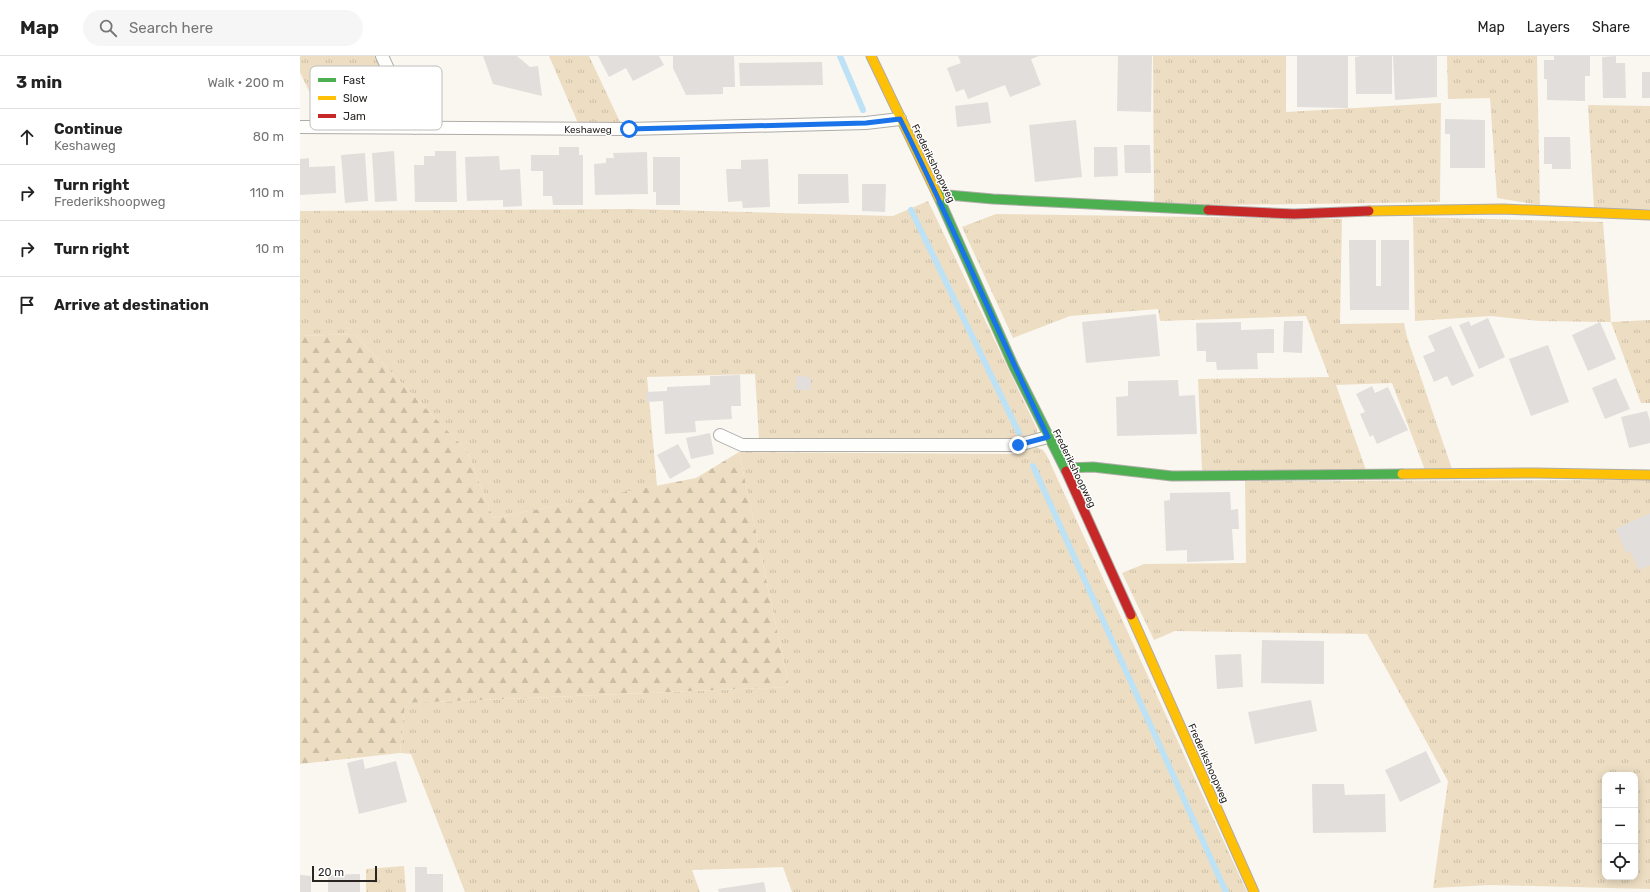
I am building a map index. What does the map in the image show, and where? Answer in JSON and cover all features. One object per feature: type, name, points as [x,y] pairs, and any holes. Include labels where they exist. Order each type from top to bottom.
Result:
[{"type":"street","name":"Frederikshoopweg","points":[[871,56],[937,194],[994,325],[1048,437],[1065,468],[1254,892]]},
{"type":"street","points":[[937,194],[993,199],[1294,214],[1433,209],[1503,209],[1650,215]]},
{"type":"street","points":[[1065,468],[1093,467],[1172,476],[1528,473],[1650,475]]},
{"type":"lane","points":[[382,56],[386,66]]},
{"type":"lane","name":"Keshaweg","points":[[442,128],[629,129],[866,123],[900,119]]},
{"type":"lane","name":"Keshaweg","points":[[300,127],[310,127]]},
{"type":"lane","points":[[720,435],[742,445],[1018,445],[1048,437]]},
{"type":"green space","points":[[300,56],[375,56],[380,66],[310,66],[310,93],[300,72]]},
{"type":"green space","points":[[549,56],[589,56],[621,124],[578,123]]},
{"type":"green space","points":[[1153,56],[1286,56],[1286,112],[1441,103],[1440,202],[1154,206]]},
{"type":"green space","points":[[1447,56],[1537,56],[1540,205],[1497,198],[1490,98],[1448,99]]},
{"type":"green space","points":[[1588,105],[1650,106],[1650,209],[1594,209]]},
{"type":"green space","points":[[928,201],[1037,429],[1037,434],[1018,442],[759,439],[755,374],[647,377],[657,486],[493,518],[467,451],[354,334],[300,336],[300,211],[635,209],[893,216]]},
{"type":"green space","points":[[996,214],[1342,219],[1340,324],[1404,323],[1407,337],[1452,469],[1425,470],[1392,383],[1336,385],[1366,470],[1202,470],[1198,379],[1329,377],[1306,316],[1160,321],[1158,309],[1070,316],[1013,338],[962,227]]},
{"type":"green space","points":[[1413,217],[1603,222],[1611,322],[1539,321],[1491,316],[1415,321]]},
{"type":"green space","points":[[1650,320],[1650,403],[1641,403],[1611,322]]},
{"type":"green space","points":[[354,334],[467,451],[493,518],[696,478],[739,452],[789,687],[405,703],[400,753],[300,764],[300,336]]},
{"type":"green space","points":[[1036,447],[1043,450],[1047,456],[1247,892],[792,892],[783,867],[692,870],[700,892],[465,892],[411,754],[400,753],[405,703],[789,687],[739,452],[1012,454]]},
{"type":"green space","points":[[1650,480],[1650,889],[1490,885],[1433,888],[1448,781],[1367,634],[1175,631],[1154,640],[1122,573],[1144,564],[1246,563],[1245,481]]},
{"type":"green space","points":[[404,866],[406,892],[366,892],[366,869]]},
{"type":"building","points":[[483,56],[517,56],[530,67],[538,66],[542,96],[493,84]]},
{"type":"building","points":[[598,56],[659,56],[664,65],[633,81],[626,68],[609,77]]},
{"type":"building","points":[[673,56],[734,56],[735,87],[723,87],[723,94],[686,95],[673,68]]},
{"type":"building","points":[[958,56],[1039,56],[1031,59],[1041,85],[1010,97],[1005,85],[968,99],[964,89],[956,92],[947,68],[961,63]]},
{"type":"building","points":[[1118,56],[1152,56],[1151,112],[1117,111]]},
{"type":"building","points":[[1297,56],[1348,56],[1348,108],[1297,107]]},
{"type":"building","points":[[1392,56],[1392,94],[1356,94],[1355,57]]},
{"type":"building","points":[[1393,56],[1437,56],[1437,97],[1395,100]]},
{"type":"building","points":[[1554,56],[1590,56],[1590,76],[1585,76],[1585,101],[1547,100],[1547,79],[1544,79],[1544,60],[1554,60]]},
{"type":"building","points":[[1616,56],[1616,63],[1625,63],[1626,98],[1603,98],[1602,57]]},
{"type":"building","points":[[822,62],[823,85],[740,86],[739,63]]},
{"type":"building","points":[[1642,72],[1650,72],[1650,98],[1642,98]]},
{"type":"building","points":[[988,102],[991,123],[957,127],[955,106]]},
{"type":"building","points":[[1445,119],[1485,120],[1485,168],[1450,168],[1450,134],[1445,134]]},
{"type":"building","points":[[1076,120],[1082,177],[1035,182],[1029,125]]},
{"type":"building","points":[[1544,137],[1570,137],[1571,169],[1552,169],[1552,164],[1544,164]]},
{"type":"building","points":[[1124,145],[1150,145],[1151,173],[1125,173]]},
{"type":"building","points":[[559,147],[579,147],[579,155],[583,155],[583,205],[553,205],[552,196],[543,196],[543,171],[531,171],[531,155],[559,155]]},
{"type":"building","points":[[1094,147],[1117,147],[1118,176],[1094,177]]},
{"type":"building","points":[[394,151],[397,201],[375,202],[372,153]]},
{"type":"building","points":[[435,151],[456,151],[457,202],[415,202],[414,165],[424,165],[424,156],[435,156]]},
{"type":"building","points":[[647,152],[648,194],[595,195],[594,164],[606,163],[606,158],[614,158],[613,153]]},
{"type":"building","points":[[365,153],[368,201],[345,203],[341,155]]},
{"type":"building","points":[[499,156],[500,170],[520,169],[522,206],[503,207],[503,200],[467,201],[465,157]]},
{"type":"building","points":[[653,157],[680,157],[680,205],[656,205],[656,192],[653,192]]},
{"type":"building","points":[[309,158],[309,167],[335,166],[336,193],[300,195],[300,159]]},
{"type":"building","points":[[768,159],[770,207],[743,208],[742,201],[728,202],[726,169],[741,169],[741,160]]},
{"type":"building","points":[[798,174],[848,174],[849,203],[798,204]]},
{"type":"building","points":[[862,184],[886,184],[885,212],[862,211]]},
{"type":"building","points":[[1349,240],[1376,240],[1376,286],[1381,286],[1381,240],[1409,240],[1409,310],[1350,310]]},
{"type":"building","points":[[1156,314],[1160,356],[1086,363],[1082,322]]},
{"type":"building","points":[[1488,318],[1505,357],[1479,369],[1459,325],[1469,321],[1471,326]]},
{"type":"building","points":[[1284,321],[1303,321],[1302,353],[1283,352]]},
{"type":"building","points":[[1241,322],[1241,330],[1274,329],[1274,353],[1257,353],[1258,369],[1217,370],[1216,362],[1206,362],[1206,351],[1197,351],[1196,323]]},
{"type":"building","points":[[1600,322],[1616,359],[1588,371],[1572,335]]},
{"type":"building","points":[[1451,326],[1474,376],[1452,386],[1447,376],[1434,382],[1423,356],[1435,351],[1428,336]]},
{"type":"building","points":[[1548,345],[1569,402],[1531,416],[1509,359]]},
{"type":"building","points":[[740,375],[741,406],[731,406],[732,419],[695,421],[696,432],[665,434],[663,401],[647,402],[646,392],[667,391],[667,387],[710,385],[710,376]]},
{"type":"building","points":[[796,376],[811,377],[811,390],[796,390]]},
{"type":"building","points":[[1616,378],[1630,409],[1605,419],[1592,388]]},
{"type":"building","points":[[1178,380],[1179,396],[1195,395],[1197,434],[1117,436],[1116,397],[1128,396],[1128,381]]},
{"type":"building","points":[[1372,386],[1375,393],[1388,387],[1408,430],[1377,444],[1373,435],[1370,437],[1360,414],[1365,412],[1356,394]]},
{"type":"building","points":[[1647,411],[1650,421],[1650,443],[1629,448],[1621,417]]},
{"type":"building","points":[[710,433],[714,454],[691,459],[686,438]]},
{"type":"building","points":[[678,444],[691,467],[670,479],[657,455]]},
{"type":"building","points":[[1230,492],[1231,510],[1238,509],[1239,529],[1232,529],[1234,560],[1187,562],[1187,550],[1166,551],[1164,501],[1170,500],[1170,493]]},
{"type":"building","points":[[1650,513],[1650,565],[1639,570],[1630,551],[1626,553],[1616,529]]},
{"type":"building","points":[[1262,640],[1324,641],[1324,684],[1261,683]]},
{"type":"building","points":[[1241,654],[1243,687],[1217,689],[1215,655]]},
{"type":"building","points":[[1311,700],[1317,731],[1255,744],[1248,712]]},
{"type":"building","points":[[1426,751],[1441,782],[1400,802],[1385,770]]},
{"type":"building","points":[[363,759],[365,769],[396,761],[407,802],[359,814],[347,763]]},
{"type":"building","points":[[1312,784],[1344,784],[1345,795],[1385,794],[1386,832],[1313,833]]},
{"type":"building","points":[[415,867],[427,867],[427,874],[443,874],[443,892],[415,892]]},
{"type":"building","points":[[360,874],[360,892],[328,892],[328,875]]},
{"type":"building","points":[[300,875],[311,876],[311,892],[300,892]]},
{"type":"building","points":[[764,882],[766,892],[719,892],[718,889]]},
{"type":"waterway","points":[[840,56],[863,110]]},
{"type":"waterway","points":[[911,210],[1019,433]]},
{"type":"waterway","points":[[1033,466],[1226,892]]},
{"type":"traffic: fast","points":[[937,194],[993,199],[1208,210]]},
{"type":"traffic: fast","points":[[939,198],[1014,367],[1066,471]]},
{"type":"traffic: fast","points":[[1065,468],[1093,467],[1172,476],[1402,474]]},
{"type":"traffic: slow","points":[[871,56],[939,198]]},
{"type":"traffic: slow","points":[[1369,211],[1503,209],[1650,215]]},
{"type":"traffic: slow","points":[[1402,474],[1535,473],[1650,475]]},
{"type":"traffic: slow","points":[[1131,615],[1254,892]]},
{"type":"traffic: jam","points":[[1208,210],[1294,214],[1369,211]]},
{"type":"traffic: jam","points":[[1066,471],[1131,615]]},
{"type":"route","points":[[629,129],[866,123],[900,119],[937,194],[994,325],[1048,437],[1018,445]]}]
